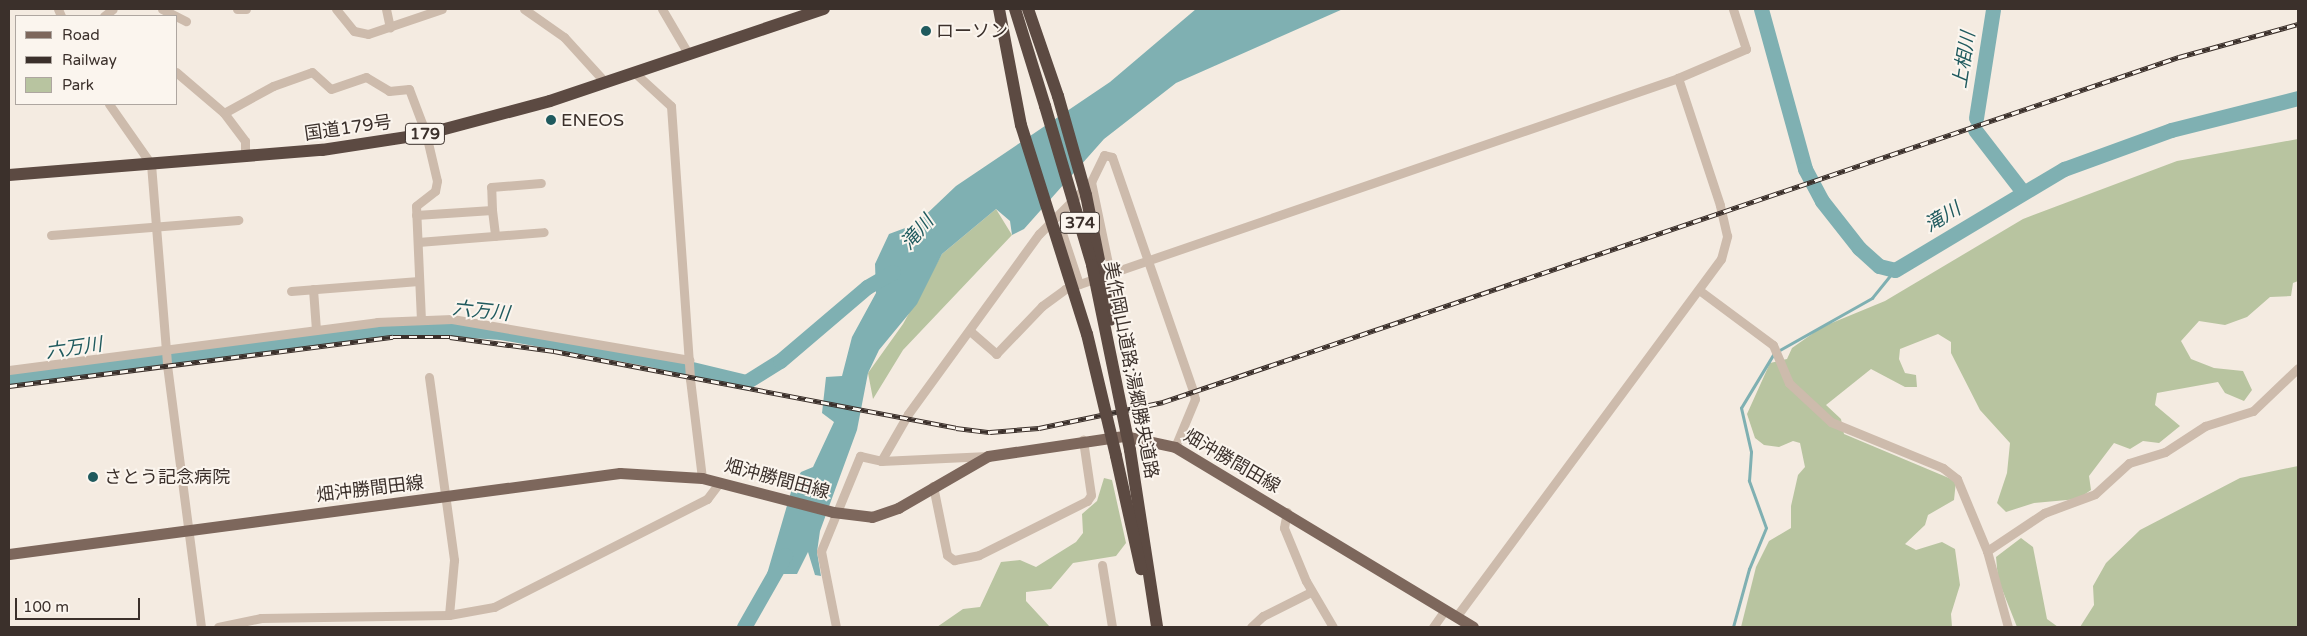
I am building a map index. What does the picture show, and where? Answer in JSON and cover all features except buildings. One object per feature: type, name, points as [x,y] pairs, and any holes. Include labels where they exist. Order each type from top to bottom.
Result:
[{"type":"highway","name":"国道179号","points":[[9,175],[245,157],[426,134],[635,73],[824,9]]},
{"type":"highway","points":[[999,9],[1021,125],[1087,334],[1155,627]]},
{"type":"highway","name":"美作岡山道路;湯郷勝央道路","points":[[1015,9],[1092,264],[1110,342],[1130,450],[1155,627]]},
{"type":"highway","points":[[1028,9],[1058,96],[1102,261],[1112,311],[1110,342]]},
{"type":"main road","name":"畑沖勝間田線","points":[[9,554],[620,473],[702,478],[862,518],[882,514],[988,456],[1083,440],[1124,436],[1175,447],[1286,512],[1473,627]]},
{"type":"street","points":[[162,9],[174,15]]},
{"type":"street","points":[[237,9],[246,9]]},
{"type":"street","points":[[336,9],[354,31],[368,34],[442,9]]},
{"type":"street","points":[[386,9],[390,28]]},
{"type":"street","points":[[524,9],[564,37],[604,82]]},
{"type":"street","points":[[662,9],[689,55]]},
{"type":"street","points":[[970,332],[996,354],[1042,306],[1079,284],[1149,258],[1678,78],[1746,49],[1733,9]]},
{"type":"street","points":[[178,17],[186,21]]},
{"type":"street","points":[[224,113],[273,86],[312,72],[331,89],[366,77],[389,91],[408,90],[426,134],[437,181],[434,191],[416,206],[421,319]]},
{"type":"street","points":[[635,73],[670,106],[690,376],[702,478]]},
{"type":"street","points":[[178,74],[224,113],[245,141],[245,157]]},
{"type":"street","points":[[1456,617],[1721,259],[1727,236],[1678,78]]},
{"type":"street","points":[[110,105],[151,164],[167,362],[201,627]]},
{"type":"street","points":[[881,461],[908,414],[970,332],[1039,234],[1057,219],[1091,182],[1099,160],[1108,154],[1149,258],[1195,399],[1175,447]]},
{"type":"street","points":[[1091,182],[1110,273]]},
{"type":"street","points":[[494,236],[491,187],[541,183]]},
{"type":"street","points":[[416,215],[492,210]]},
{"type":"street","points":[[1057,219],[1079,284]]},
{"type":"street","points":[[51,235],[238,220]]},
{"type":"street","points":[[418,242],[544,232]]},
{"type":"street","points":[[291,291],[419,281]]},
{"type":"street","points":[[313,289],[316,330]]},
{"type":"street","points":[[1699,290],[1773,345],[1792,388],[1831,422],[1950,473],[1961,486],[1987,551],[2008,627]]},
{"type":"street","points":[[9,370],[316,330],[421,319],[484,321],[689,360]]},
{"type":"street","points":[[1987,551],[2044,514],[2095,494],[2130,463],[2165,452],[2205,426],[2252,411],[2298,368]]},
{"type":"street","points":[[429,377],[454,560],[449,615]]},
{"type":"street","points":[[933,486],[947,555],[954,560],[979,554],[1087,501],[1091,495],[1083,440]]},
{"type":"street","points":[[836,627],[821,551],[828,527],[860,456],[881,461],[988,456]]},
{"type":"street","points":[[218,627],[262,623],[449,615],[514,599],[707,499],[720,482]]},
{"type":"street","points":[[1286,512],[1284,528],[1312,592],[1332,627]]},
{"type":"street","points":[[1102,565],[1112,627]]},
{"type":"street","points":[[1251,627],[1263,616],[1312,592]]},
{"type":"street","points":[[1433,627],[1445,610]]},
{"type":"green space","points":[[2298,139],[2298,281],[2293,283],[2291,296],[2270,297],[2247,317],[2225,325],[2199,321],[2181,341],[2191,359],[2214,368],[2243,371],[2252,390],[2244,401],[2225,393],[2218,382],[2157,393],[2155,405],[2180,426],[2159,443],[2143,441],[2130,449],[2114,443],[2089,476],[2091,490],[2078,499],[2034,503],[2006,512],[1997,503],[2007,473],[2010,443],[1980,410],[1951,353],[1951,342],[1938,334],[1900,349],[1899,359],[1905,373],[1916,375],[1917,387],[1905,387],[1871,369],[1826,405],[1841,419],[1844,434],[1956,481],[1954,500],[1928,515],[1925,525],[1905,544],[1916,550],[1942,542],[1955,549],[1960,585],[1951,614],[1952,627],[1741,627],[1756,567],[1769,541],[1791,528],[1791,506],[1798,475],[1805,467],[1800,443],[1793,441],[1779,447],[1764,445],[1755,438],[1747,414],[1770,363],[1787,359],[1792,348],[1822,327],[1885,301],[2023,219],[2177,161]]},
{"type":"green space","points":[[996,209],[1012,235],[903,350],[873,399],[868,373],[903,324],[942,254]]},
{"type":"green space","points":[[2298,466],[2298,627],[2080,627],[2094,605],[2093,586],[2106,563],[2140,530],[2240,478]]},
{"type":"green space","points":[[1104,478],[1112,480],[1126,543],[1116,556],[1073,563],[1051,589],[1026,592],[1026,601],[1050,627],[937,627],[963,609],[980,607],[1001,562],[1020,560],[1036,567],[1076,542],[1083,533],[1082,514],[1097,501]]},
{"type":"green space","points":[[2021,538],[2033,547],[2047,619],[2058,627],[2017,627],[1998,579],[1996,557]]},
{"type":"water","points":[[1196,9],[1343,9],[1176,83],[1104,139],[1024,229],[1012,235],[1010,221],[996,209],[942,254],[917,304],[879,350],[868,373],[857,430],[820,531],[817,552],[821,576],[815,575],[808,552],[797,574],[767,574],[793,485],[801,472],[813,467],[834,422],[822,413],[826,377],[842,376],[852,337],[876,293],[875,264],[889,234],[916,224],[956,186],[1110,82]]},
{"type":"waterway","name":"滝川","points":[[1761,9],[1805,169],[1822,201],[1859,248],[1879,266],[1895,270],[2064,169],[2171,130],[2298,98]]},
{"type":"waterway","name":"上相川","points":[[1976,118],[1993,9]]},
{"type":"waterway","name":"上相川","points":[[1975,130],[2023,192]]},
{"type":"waterway","points":[[1778,351],[1872,298],[1895,270]]},
{"type":"waterway","name":"六万川","points":[[9,378],[383,329],[440,328],[501,332],[646,358],[746,382],[780,361],[867,287],[893,272]]},
{"type":"waterway","points":[[1733,627],[1749,569],[1766,528],[1749,481],[1751,452],[1741,408],[1773,355]]},
{"type":"waterway","name":"滝川","points":[[744,627],[785,555]]},
{"type":"railway","points":[[9,386],[393,337],[450,337],[554,351],[956,428],[990,432],[1039,428],[1163,402],[2179,57],[2298,24]]},
{"type":"place","name":"ローソン","points":[[926,31]]},
{"type":"place","name":"ENEOS","points":[[551,120]]},
{"type":"place","name":"さとう記念病院","points":[[93,477]]}]
